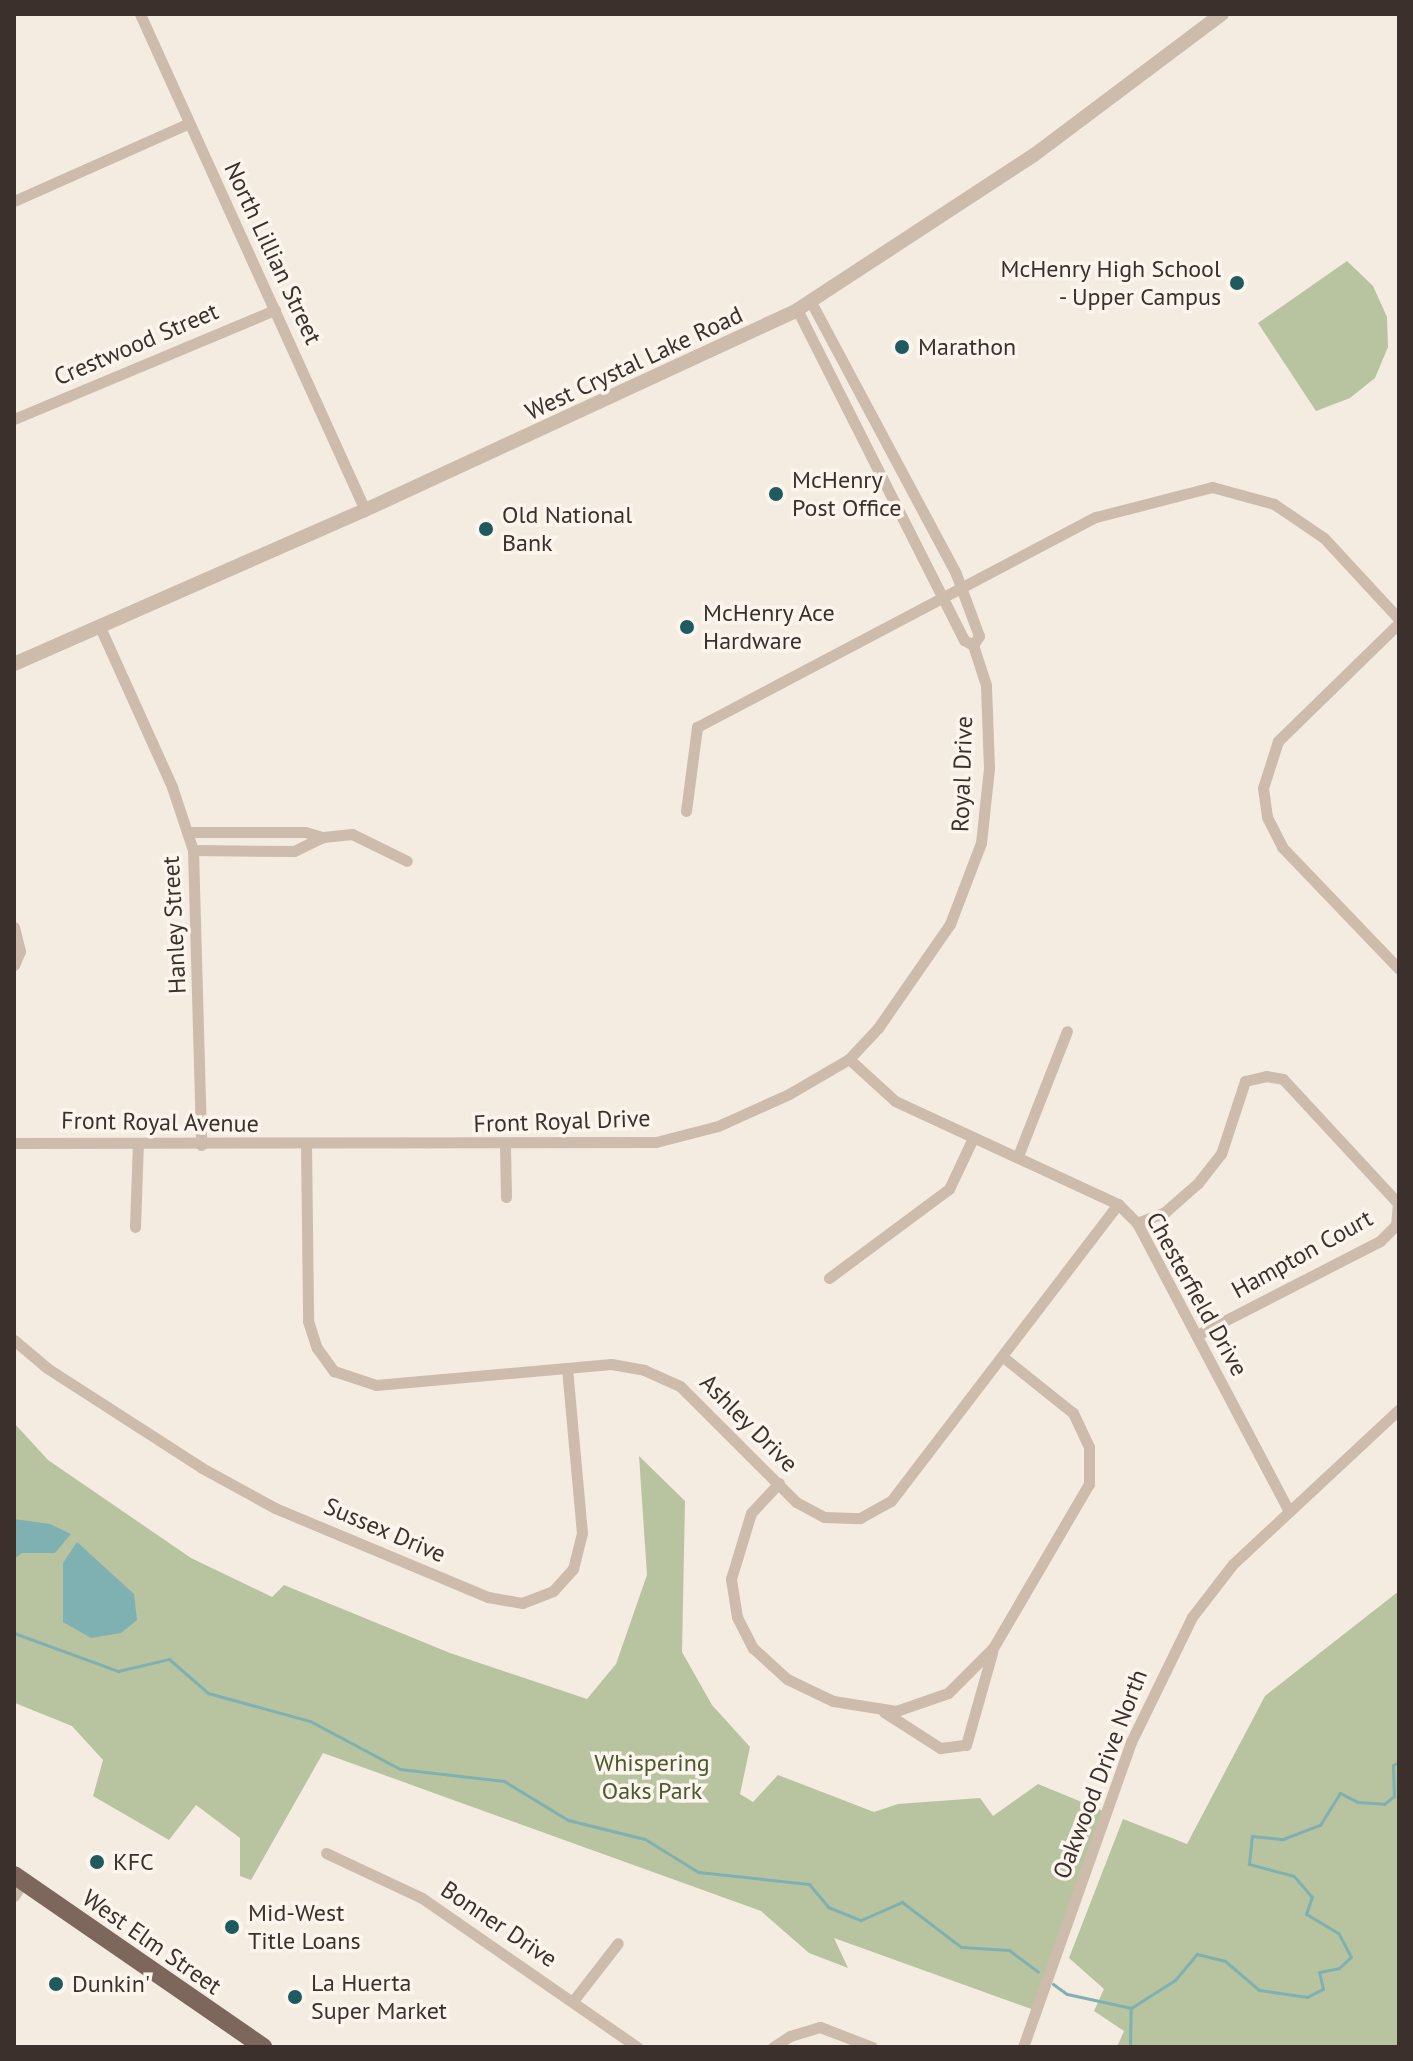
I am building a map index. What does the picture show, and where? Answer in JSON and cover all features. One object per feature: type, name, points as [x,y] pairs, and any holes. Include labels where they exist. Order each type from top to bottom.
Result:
[{"type":"main road","name":"West Elm Street","points":[[17,1884],[263,2047]]},
{"type":"street","name":"North Lillian Street","points":[[140,14],[365,510]]},
{"type":"street","name":"West Crystal Lake Road","points":[[14,664],[365,510],[797,310],[1034,155],[1222,14]]},
{"type":"street","points":[[14,201],[189,123]]},
{"type":"street","name":"Royal Drive","points":[[811,302],[962,587],[979,636],[973,645]]},
{"type":"street","name":"Crestwood Street","points":[[14,419],[275,310]]},
{"type":"street","name":"Royal Drive","points":[[797,310],[946,596],[964,640],[973,645],[986,685],[989,768],[981,843],[950,924],[878,1028],[849,1059]]},
{"type":"street","points":[[686,811],[697,727],[1096,517],[1212,487],[1274,504],[1324,538],[1399,621],[1278,741],[1263,788],[1267,817],[1282,847],[1399,969]]},
{"type":"street","name":"Hanley Street","points":[[99,625],[189,832],[193,850],[201,1145]]},
{"type":"street","points":[[189,832],[305,832],[323,837]]},
{"type":"street","points":[[193,850],[294,851],[323,837],[352,834],[407,861]]},
{"type":"street","points":[[14,927],[20,951],[14,965]]},
{"type":"street","points":[[1018,1156],[1067,1031]]},
{"type":"street","name":"Chesterfield Drive","points":[[849,1059],[895,1101],[1118,1204],[1137,1223],[1288,1510]]},
{"type":"street","name":"Front Royal Drive","points":[[306,1145],[628,1145],[718,1126],[775,1101],[849,1059]]},
{"type":"street","name":"Hampton Court","points":[[1137,1223],[1165,1212],[1198,1183],[1221,1154],[1245,1081],[1266,1076],[1283,1079],[1398,1203],[1396,1225],[1380,1241],[1197,1335]]},
{"type":"street","points":[[829,1278],[949,1189],[973,1138]]},
{"type":"street","name":"Front Royal Avenue","points":[[14,1143],[306,1145]]},
{"type":"street","points":[[135,1227],[138,1143]]},
{"type":"street","name":"Ashley Drive","points":[[306,1145],[308,1321],[317,1348],[334,1371],[376,1385],[611,1364],[680,1386],[796,1502],[824,1517],[860,1518],[891,1501],[1118,1204]]},
{"type":"street","points":[[505,1146],[506,1197]]},
{"type":"street","name":"Sussex Drive","points":[[14,1340],[47,1368],[190,1460],[275,1508],[488,1597],[522,1603],[553,1591],[573,1569],[582,1533],[567,1369]]},
{"type":"street","points":[[779,1483],[751,1513],[731,1579],[737,1617],[753,1648],[787,1679],[833,1701],[882,1710],[909,1709],[948,1693],[993,1648],[1089,1484],[1089,1447],[1073,1413],[1003,1357]]},
{"type":"street","name":"Oakwood Drive North","points":[[1023,2047],[1150,1696],[1192,1617],[1233,1564],[1399,1409]]},
{"type":"street","points":[[882,1710],[940,1748],[966,1745],[973,1735],[993,1648]]},
{"type":"street","name":"Bonner Drive","points":[[326,1853],[422,1898],[637,2047]]},
{"type":"street","points":[[573,2001],[618,1943]]},
{"type":"street","points":[[773,2047],[790,2036],[820,2027],[872,2047]]},
{"type":"green space","points":[[1347,261],[1373,286],[1387,317],[1388,347],[1375,378],[1350,398],[1316,411],[1258,323]]},
{"type":"green space","name":"Whispering Oaks Park","points":[[14,1423],[48,1460],[191,1558],[272,1597],[284,1585],[450,1653],[587,1699],[616,1664],[647,1575],[639,1456],[685,1501],[682,1652],[712,1705],[750,1747],[740,1794],[753,1802],[778,1775],[874,1812],[898,1804],[980,1798],[993,1816],[1038,1784],[1106,1812],[1037,2011],[834,1938],[848,1968],[809,1953],[761,1911],[323,1753],[251,1880],[240,1876],[240,1838],[196,1805],[169,1840],[93,1796],[103,1760],[72,1726],[15,1703]]},
{"type":"green space","points":[[1399,1591],[1399,2047],[1117,2047],[1124,2031],[1094,2011],[1104,1989],[1069,1958],[1123,1819],[1187,1844],[1265,1696]]},
{"type":"water","points":[[14,1519],[50,1524],[71,1534],[55,1553],[22,1553],[14,1559]]},
{"type":"water","points":[[77,1542],[134,1594],[137,1620],[121,1633],[91,1638],[63,1622],[63,1563]]},
{"type":"waterway","points":[[14,1633],[118,1671],[169,1659],[208,1693],[310,1721],[400,1769],[504,1781],[568,1820],[645,1839],[698,1872],[809,1884],[828,1907],[861,1920],[902,1902],[961,1947],[1009,1950],[1038,1972]]},
{"type":"waterway","points":[[1053,1984],[1067,1994],[1131,2008],[1175,1980],[1197,1954],[1225,1961],[1259,1990],[1307,1997],[1323,1989],[1319,1972],[1339,1968],[1351,1957],[1338,1933],[1306,1914],[1312,1897],[1294,1876],[1249,1864],[1252,1836],[1283,1839],[1320,1825],[1340,1793],[1358,1802],[1384,1804],[1394,1796],[1393,1765],[1399,1762]]},
{"type":"waterway","points":[[1130,2047],[1131,2008]]},
{"type":"place","name":"McHenry High School - Upper Campus","points":[[1237,283]]},
{"type":"place","name":"Marathon","points":[[902,347]]},
{"type":"place","name":"McHenry Post Office","points":[[776,494]]},
{"type":"place","name":"Old National Bank","points":[[486,529]]},
{"type":"place","name":"McHenry Ace Hardware","points":[[687,627]]},
{"type":"place","name":"KFC","points":[[97,1862]]},
{"type":"place","name":"Mid-West Title Loans","points":[[232,1927]]},
{"type":"place","name":"Dunkin'","points":[[56,1984]]},
{"type":"place","name":"La Huerta Super Market","points":[[295,1997]]}]
